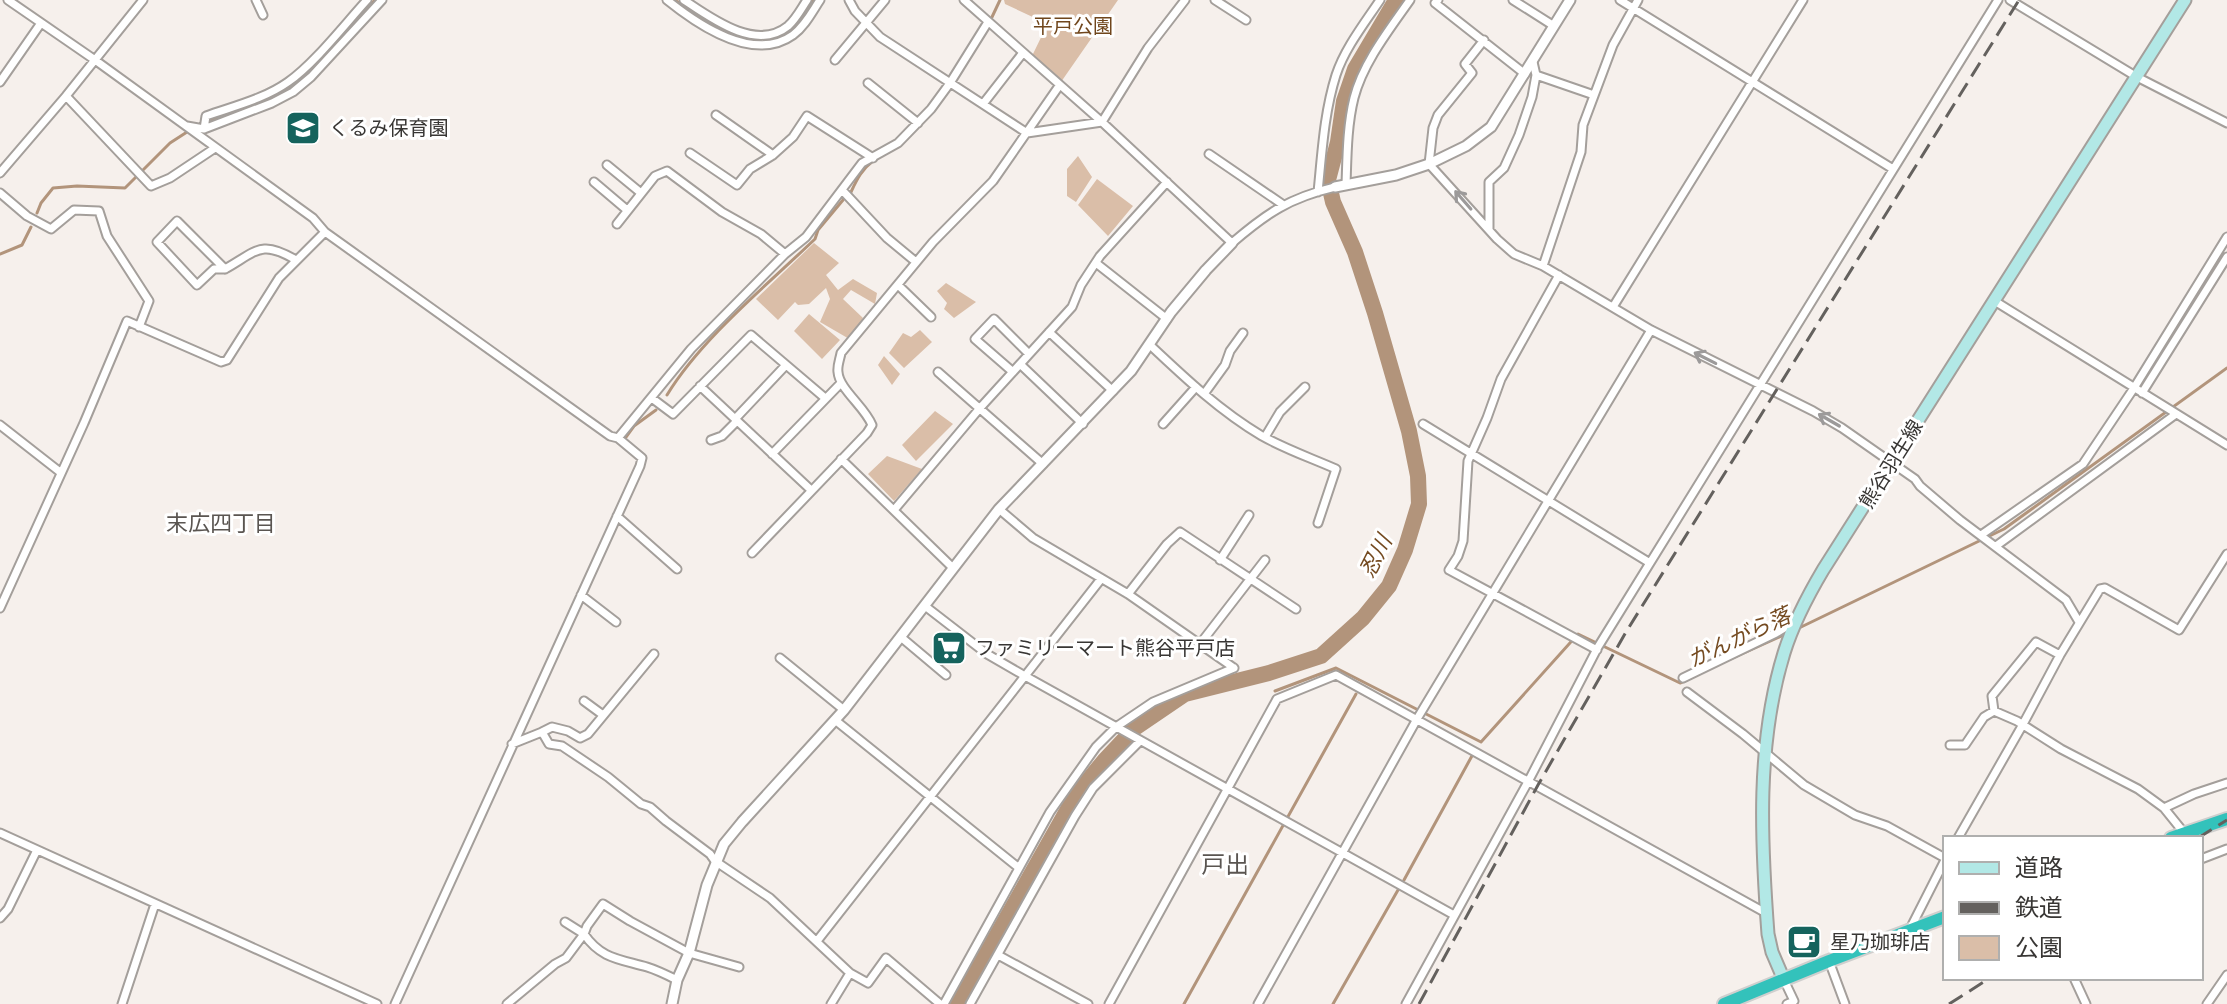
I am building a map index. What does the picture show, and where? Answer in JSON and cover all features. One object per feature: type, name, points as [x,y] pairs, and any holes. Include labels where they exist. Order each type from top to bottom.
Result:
[{"type":"highway","points":[[2186,836],[2227,819]]},
{"type":"highway","points":[[1724,1004],[1943,918]]},
{"type":"main road","name":"熊谷羽生線","points":[[1784,980],[1768,934],[1762,787],[1775,688],[1795,622],[1823,570],[2185,0]]},
{"type":"street","points":[[8,0],[313,218],[325,232],[642,458],[395,1004]]},
{"type":"street","points":[[0,173],[143,0]]},
{"type":"street","points":[[256,0],[263,15]]},
{"type":"street","points":[[204,129],[206,116],[266,94],[288,82],[367,0]]},
{"type":"street","points":[[186,126],[204,129],[293,92],[311,77],[382,0]]},
{"type":"street","points":[[667,0],[736,41],[768,46],[791,36],[802,27],[820,0]]},
{"type":"street","points":[[684,0],[740,32],[766,36],[785,29],[807,0]]},
{"type":"street","points":[[849,0],[855,11],[880,37],[1027,133],[1102,122],[1148,48],[1185,0]]},
{"type":"street","points":[[835,60],[885,0]]},
{"type":"street","points":[[964,0],[1232,243]]},
{"type":"street","points":[[1215,0],[1246,20]]},
{"type":"street","points":[[1320,191],[1326,118],[1337,74],[1380,0]]},
{"type":"street","points":[[1346,185],[1354,97],[1370,62],[1410,0]]},
{"type":"street","points":[[1438,0],[1435,3],[1525,74]]},
{"type":"street","points":[[1513,0],[1554,26]]},
{"type":"street","points":[[672,1004],[707,885],[724,844],[844,710],[999,509],[1131,371],[1206,270],[1261,217],[1282,204],[1335,187],[1396,175],[1429,164],[1466,146],[1491,127],[1570,0]]},
{"type":"street","points":[[1620,0],[1636,4],[1752,83],[1893,169]]},
{"type":"street","points":[[1613,307],[1803,0]]},
{"type":"street","points":[[1406,1004],[1599,646],[1998,0]]},
{"type":"street","points":[[2010,0],[2137,77],[2227,123]]},
{"type":"street","points":[[2024,8],[2029,0]]},
{"type":"street","points":[[1543,266],[1581,152],[1583,125],[1613,45],[1636,4]]},
{"type":"street","points":[[618,438],[691,349],[785,254],[806,237],[862,163],[898,143],[918,123],[950,83],[988,22]]},
{"type":"street","points":[[0,82],[41,23]]},
{"type":"street","points":[[1484,40],[1465,64],[1472,73],[1438,115],[1433,128],[1429,164],[1514,254],[1543,266],[1651,330],[1822,417],[1915,479],[1992,544],[2066,600],[2079,622]]},
{"type":"street","points":[[983,104],[1022,54]]},
{"type":"street","points":[[1489,229],[1489,182],[1504,168],[1519,135],[1532,97],[1536,75],[1533,62]]},
{"type":"street","points":[[1536,75],[1594,95]]},
{"type":"street","points":[[868,83],[918,123]]},
{"type":"street","points":[[752,553],[872,425],[869,416],[837,375],[841,353],[916,262],[993,181],[1059,86]]},
{"type":"street","points":[[66,96],[151,186],[170,178],[215,148]]},
{"type":"street","points":[[716,115],[773,155]]},
{"type":"street","points":[[690,153],[737,185],[750,169],[773,155],[793,137],[807,116],[873,158]]},
{"type":"street","points":[[1209,154],[1282,204]]},
{"type":"street","points":[[607,165],[641,193]]},
{"type":"street","points":[[617,224],[655,176],[667,171],[722,212],[761,234],[785,254]]},
{"type":"street","points":[[594,182],[627,210]]},
{"type":"street","points":[[894,510],[980,408],[1072,307],[1081,285],[1096,263],[1167,182]]},
{"type":"street","points":[[843,191],[887,238],[916,262]]},
{"type":"street","points":[[0,193],[27,216],[51,229],[74,210],[99,211],[107,236],[149,301],[139,327]]},
{"type":"street","points":[[225,269],[177,221],[157,242],[197,285],[214,269],[225,269],[258,250],[270,247],[296,260]]},
{"type":"street","points":[[0,608],[127,321],[221,362],[227,360],[279,278],[325,232]]},
{"type":"street","points":[[1981,535],[2084,464],[2227,237]]},
{"type":"street","points":[[2142,393],[2227,257]]},
{"type":"street","points":[[1096,263],[1167,319]]},
{"type":"street","points":[[1559,275],[1501,379],[1468,461],[1463,541],[1449,570],[1580,641],[1599,646]]},
{"type":"street","points":[[898,285],[931,317]]},
{"type":"street","points":[[1993,300],[2227,445]]},
{"type":"street","points":[[1013,372],[975,339],[994,319],[1029,354]]},
{"type":"street","points":[[1258,1004],[1417,718],[1651,330]]},
{"type":"street","points":[[1049,332],[1113,391]]},
{"type":"street","points":[[1204,394],[1243,333]]},
{"type":"street","points":[[653,399],[673,414],[751,335],[825,398]]},
{"type":"street","points":[[1150,345],[1237,421],[1336,469],[1318,523]]},
{"type":"street","points":[[1020,364],[1083,424]]},
{"type":"street","points":[[711,440],[722,436],[786,365]]},
{"type":"street","points":[[938,372],[1043,464]]},
{"type":"street","points":[[772,454],[841,383]]},
{"type":"street","points":[[700,386],[811,490]]},
{"type":"street","points":[[1163,424],[1196,387]]},
{"type":"street","points":[[1265,437],[1280,412],[1305,387]]},
{"type":"street","points":[[1992,544],[2176,413]]},
{"type":"street","points":[[1423,424],[1650,563]]},
{"type":"street","points":[[0,425],[60,472]]},
{"type":"street","points":[[841,459],[953,568]]},
{"type":"street","points":[[2084,464],[2092,474]]},
{"type":"street","points":[[542,732],[549,744],[562,746],[608,777],[710,854],[715,861],[770,898],[850,973],[868,983],[886,958],[942,1004],[1050,812],[1096,747],[1153,702],[1234,668],[1128,594],[1033,538],[999,509]]},
{"type":"street","points":[[1220,560],[1249,515]]},
{"type":"street","points":[[617,516],[677,569]]},
{"type":"street","points":[[1128,594],[1180,532],[1296,609]]},
{"type":"street","points":[[1959,836],[2100,589],[2105,588],[2179,630],[2227,554]]},
{"type":"street","points":[[1200,644],[1265,560]]},
{"type":"street","points":[[817,941],[1101,579]]},
{"type":"street","points":[[581,595],[616,622]]},
{"type":"street","points":[[925,606],[987,654],[1454,915]]},
{"type":"street","points":[[1683,678],[1795,622]]},
{"type":"street","points":[[902,638],[946,675]]},
{"type":"street","points":[[1994,711],[1992,696],[2036,642],[2060,655]]},
{"type":"street","points":[[512,744],[552,727],[580,738],[588,734],[654,654]]},
{"type":"street","points":[[780,658],[844,710]]},
{"type":"street","points":[[1109,1004],[1277,699],[1336,675],[1766,913]]},
{"type":"street","points":[[1687,692],[1804,785],[1855,815],[1887,826],[1943,858]]},
{"type":"street","points":[[584,701],[603,715]]},
{"type":"street","points":[[1994,711],[2138,789],[2164,808],[2186,836]]},
{"type":"street","points":[[1950,745],[1965,745],[1984,717],[1994,711]]},
{"type":"street","points":[[835,720],[1019,868]]},
{"type":"street","points":[[970,1004],[1075,816],[1093,788],[1138,740]]},
{"type":"street","points":[[2164,808],[2227,783]]},
{"type":"street","points":[[0,833],[364,1001],[377,1004]]},
{"type":"street","points":[[2203,858],[2227,849]]},
{"type":"street","points":[[0,918],[8,909],[37,850]]},
{"type":"street","points":[[1910,929],[1943,863]]},
{"type":"street","points":[[122,1004],[155,904]]},
{"type":"street","points":[[507,1004],[566,958],[603,904],[689,953],[739,967]]},
{"type":"street","points":[[565,922],[611,958],[652,969],[677,980]]},
{"type":"street","points":[[998,955],[1088,1004]]},
{"type":"street","points":[[1829,961],[1845,1004]]},
{"type":"street","points":[[831,1004],[850,973]]},
{"type":"street","points":[[2207,1004],[2227,975]]},
{"type":"street","points":[[1784,980],[1794,1001],[1787,1004]]},
{"type":"street","points":[[2075,980],[2084,1003]]},
{"type":"green space","name":"平戸公園","points":[[1004,0],[1118,0],[1061,82],[1032,56],[1049,21],[1037,19],[1005,4]]},
{"type":"green space","points":[[1078,156],[1092,177],[1076,202],[1067,196],[1067,169]]},
{"type":"green space","points":[[1097,179],[1133,206],[1108,236],[1078,205]]},
{"type":"green space","points":[[814,243],[839,263],[826,275],[838,290],[853,279],[877,293],[875,304],[851,290],[843,299],[863,318],[851,340],[820,322],[830,299],[826,288],[809,304],[798,305],[795,302],[778,320],[756,299]]},
{"type":"green space","points":[[946,283],[976,302],[954,318],[944,309],[947,303],[937,291]]},
{"type":"green space","points":[[809,314],[840,340],[822,359],[794,331]]},
{"type":"green space","points":[[920,330],[932,342],[904,368],[889,353],[903,333],[911,337]]},
{"type":"green space","points":[[884,356],[900,374],[892,385],[878,365]]},
{"type":"green space","points":[[935,411],[953,424],[916,461],[902,445]]},
{"type":"green space","points":[[887,456],[922,469],[894,501],[868,474]]},
{"type":"waterway","points":[[211,120],[290,88],[375,0]]},
{"type":"waterway","points":[[675,0],[719,29],[748,40]]},
{"type":"waterway","points":[[767,41],[794,25],[813,0]]},
{"type":"waterway","points":[[992,17],[1000,0]]},
{"type":"waterway","name":"忍川","points":[[958,1004],[1076,795],[1135,728],[1185,694],[1321,656],[1363,618],[1389,586],[1405,550],[1419,504],[1418,476],[1409,431],[1375,313],[1355,252],[1333,202],[1328,180],[1344,101],[1355,69],[1396,0]]},
{"type":"waterway","points":[[37,213],[53,188],[125,188],[170,143],[187,132]]},
{"type":"waterway","points":[[851,192],[860,174],[874,160]]},
{"type":"waterway","points":[[667,395],[716,333],[815,239],[818,230],[843,200]]},
{"type":"waterway","points":[[0,254],[22,245],[31,227]]},
{"type":"waterway","name":"がんがら落","points":[[1799,628],[2004,529],[2227,368]]},
{"type":"waterway","points":[[626,437],[634,426],[656,410]]},
{"type":"waterway","name":"がんがら落","points":[[1726,661],[1788,633]]},
{"type":"waterway","name":"がんがら落","points":[[1275,691],[1336,668],[1481,742],[1578,634],[1680,683],[1687,680]]},
{"type":"waterway","points":[[1184,1004],[1356,694]]},
{"type":"waterway","points":[[1404,880],[1473,754]]},
{"type":"waterway","points":[[1333,1004],[1398,890]]},
{"type":"railway","points":[[1419,1004],[1538,785],[1626,632],[2019,0]]},
{"type":"railway","points":[[2201,836],[2227,820]]},
{"type":"railway","points":[[1949,1004],[1987,980]]},
{"type":"place","name":"くるみ保育園","points":[[303,128]]},
{"type":"place","name":"ファミリーマート熊谷平戸店","points":[[949,648]]},
{"type":"place","name":"星乃珈琲店","points":[[1804,942]]},
{"type":"district","name":"末広四丁目","points":[[221,523]]},
{"type":"district","name":"戸出","points":[[1225,865]]}]
